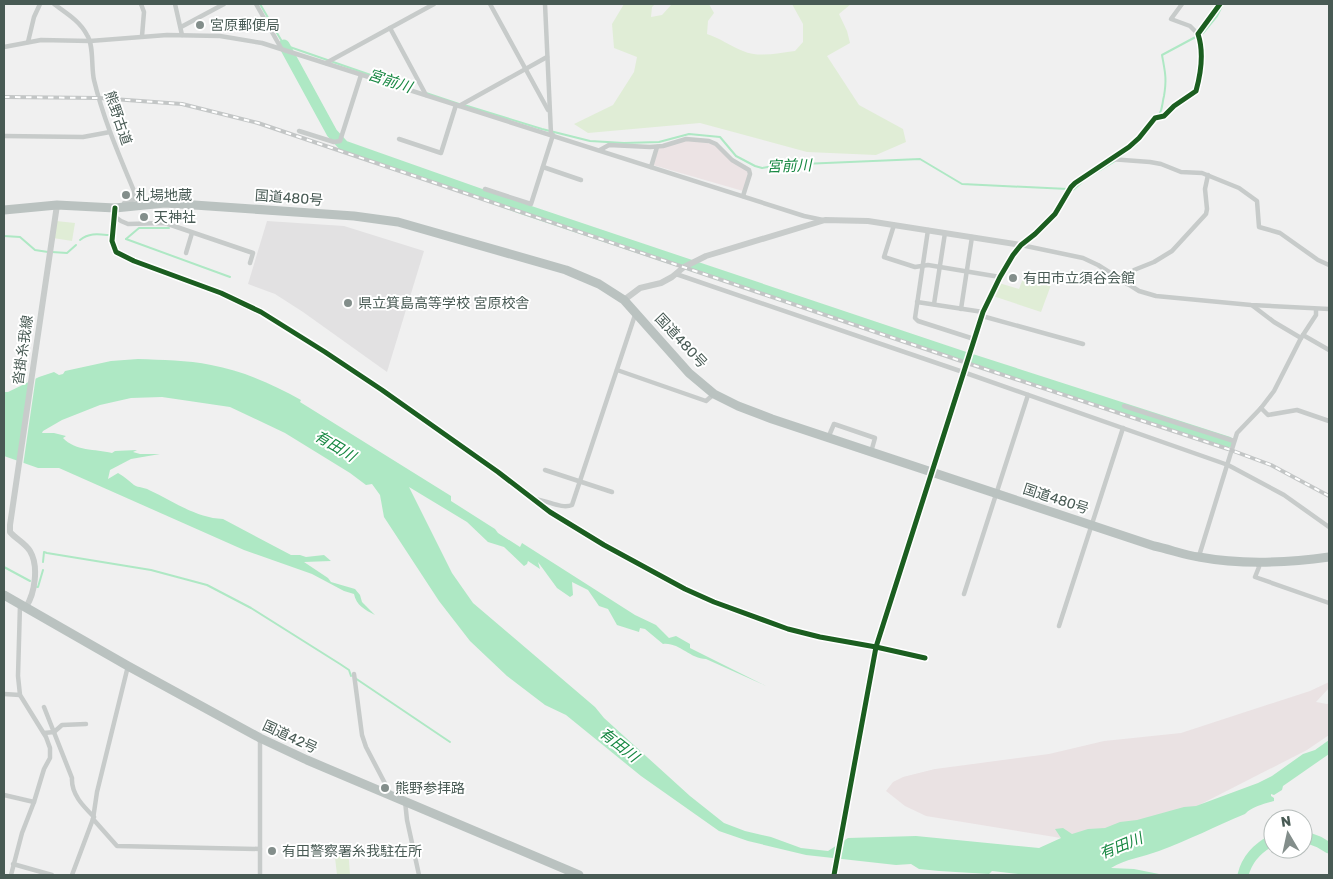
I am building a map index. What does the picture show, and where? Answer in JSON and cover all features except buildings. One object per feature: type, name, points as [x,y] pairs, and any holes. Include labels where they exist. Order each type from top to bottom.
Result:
[{"type":"highway","name":"国道480号","points":[[4,210],[103,208],[115,212],[165,203],[354,216],[398,222],[566,270],[599,284],[624,300],[689,372],[714,394],[738,406],[828,438],[1154,546],[1199,557],[1257,563],[1292,562],[1329,557]]},
{"type":"highway","name":"国道42号","points":[[4,595],[128,666],[260,738],[307,760],[579,875]]},
{"type":"street","points":[[28,42],[34,16],[40,4]]},
{"type":"street","points":[[54,4],[78,22],[90,41]]},
{"type":"street","points":[[141,4],[144,12],[142,36]]},
{"type":"street","points":[[175,4],[182,35]]},
{"type":"street","points":[[181,26],[224,4]]},
{"type":"street","points":[[256,4],[281,48]]},
{"type":"street","points":[[326,63],[434,4]]},
{"type":"street","points":[[490,4],[549,111]]},
{"type":"street","points":[[485,189],[530,204],[552,135],[549,111],[545,4]]},
{"type":"street","points":[[834,875],[876,646],[982,314],[1000,276],[1021,244],[1055,214],[1075,183],[1134,142],[1155,118],[1164,116],[1174,106],[1196,91],[1202,63],[1198,34],[1190,26],[1171,19],[1182,4]]},
{"type":"street","points":[[1198,34],[1220,4]]},
{"type":"street","points":[[390,28],[426,96]]},
{"type":"street","points":[[4,47],[41,40],[90,41],[142,36],[182,35],[234,38],[281,48],[804,216],[825,220],[859,220],[928,230],[1021,244],[1083,258],[1098,265],[1139,291],[1156,296],[1252,305],[1329,309]]},
{"type":"street","name":"熊野古道","points":[[90,41],[94,78],[110,132],[134,192],[135,199]]},
{"type":"street","points":[[399,139],[441,153],[458,105],[548,56]]},
{"type":"street","points":[[299,130],[334,142],[340,141],[361,74]]},
{"type":"street","points":[[4,136],[83,137],[110,132]]},
{"type":"street","points":[[600,150],[608,145],[657,147],[686,139],[714,142],[732,160],[749,170],[750,174],[743,196]]},
{"type":"street","points":[[651,167],[657,147]]},
{"type":"street","points":[[1109,159],[1161,164],[1181,172],[1208,175],[1239,188],[1257,201],[1258,227],[1280,233],[1318,260],[1329,265]]},
{"type":"street","points":[[542,167],[581,180]]},
{"type":"street","points":[[1127,284],[1134,270],[1154,262],[1172,251],[1206,214],[1205,189],[1208,175]]},
{"type":"street","points":[[103,208],[135,199],[165,203]]},
{"type":"street","name":"沓掛糸我線","points":[[23,606],[33,592],[33,560],[30,551],[10,532],[8,524],[56,210]]},
{"type":"street","points":[[115,212],[125,223],[165,223],[253,253],[250,263]]},
{"type":"street","points":[[115,212],[112,241],[116,252],[134,261],[221,293],[269,316],[318,346],[382,390],[498,472],[531,499],[604,545],[714,602],[788,629],[820,637],[876,646],[925,658]]},
{"type":"street","points":[[624,300],[635,291],[661,283],[692,263],[713,253],[825,220]]},
{"type":"street","points":[[894,225],[884,256],[915,267],[928,265],[1000,276]]},
{"type":"street","points":[[928,230],[915,316],[916,320],[974,339]]},
{"type":"street","points":[[186,253],[192,233]]},
{"type":"street","points":[[934,304],[945,233]]},
{"type":"street","points":[[961,309],[972,237]]},
{"type":"street","points":[[676,274],[962,375],[1028,394],[1228,465],[1284,495],[1329,527]]},
{"type":"street","points":[[917,302],[982,314],[1083,344]]},
{"type":"street","points":[[1252,305],[1274,322],[1329,350]]},
{"type":"street","points":[[1199,557],[1234,441],[1242,427],[1261,408],[1274,391],[1302,336],[1316,315],[1316,309]]},
{"type":"street","points":[[531,499],[541,499],[568,507],[572,505],[636,312]]},
{"type":"street","points":[[617,370],[706,401],[714,394]]},
{"type":"street","points":[[964,594],[1028,394]]},
{"type":"street","points":[[1124,406],[1234,441]]},
{"type":"street","points":[[1261,408],[1268,415],[1298,410],[1329,421]]},
{"type":"street","points":[[828,438],[834,424],[859,432],[875,438],[871,452]]},
{"type":"street","points":[[1059,626],[1123,428]]},
{"type":"street","points":[[545,470],[612,492]]},
{"type":"street","points":[[1257,563],[1258,568],[1255,577],[1329,603]]},
{"type":"street","points":[[11,875],[22,833],[44,769],[50,758],[50,748],[44,733],[20,694],[18,668],[23,606]]},
{"type":"street","points":[[72,875],[93,818],[97,792],[128,666]]},
{"type":"street","points":[[354,674],[354,687],[364,741],[374,765],[391,795]]},
{"type":"street","points":[[4,694],[20,694]]},
{"type":"street","points":[[44,708],[72,778],[73,790],[84,807],[117,846],[260,849]]},
{"type":"street","points":[[44,733],[54,732],[62,725],[86,724]]},
{"type":"street","points":[[260,738],[260,875]]},
{"type":"street","points":[[4,795],[34,802]]},
{"type":"street","points":[[406,802],[407,820],[419,875]]},
{"type":"street","points":[[13,864],[52,875]]},
{"type":"shaded area","points":[[624,4],[655,4],[652,7],[651,17],[662,15],[672,4],[709,4],[714,13],[708,21],[707,34],[743,51],[762,55],[795,51],[803,42],[803,24],[792,4],[851,4],[839,14],[850,43],[827,56],[859,105],[903,129],[906,142],[876,155],[807,152],[700,123],[588,133],[574,124],[613,105],[634,72],[637,57],[614,48],[612,24]]},
{"type":"shaded area","points":[[687,140],[714,144],[747,169],[749,173],[743,191],[653,165],[659,148]]},
{"type":"shaded area","points":[[56,221],[75,223],[72,241],[53,238]]},
{"type":"shaded area","name":"県立箕島高等学校 宮原校舎","points":[[267,221],[344,226],[424,251],[387,372],[275,294],[248,284]]},
{"type":"shaded area","points":[[1025,273],[1049,280],[1051,285],[1041,312],[993,296],[999,283],[1019,289]]},
{"type":"shaded area","points":[[348,847],[350,875],[337,875],[334,849]]},
{"type":"sand","points":[[1329,682],[1329,688],[1316,702],[1329,703],[1329,735],[1307,750],[1160,825],[1062,848],[1061,838],[926,816],[905,806],[886,791],[893,782],[903,777],[935,769],[1049,754],[1104,741],[1181,733],[1310,691]]},
{"type":"water","name":"有田川","points":[[138,359],[202,363],[235,371],[269,383],[301,400],[300,402],[451,496],[451,501],[520,547],[522,543],[635,615],[656,625],[669,638],[676,636],[690,644],[690,648],[766,686],[706,659],[669,644],[663,644],[645,629],[640,628],[639,632],[617,625],[608,609],[599,606],[588,590],[572,582],[573,595],[570,597],[557,588],[538,562],[540,569],[528,561],[524,566],[504,547],[488,542],[467,522],[409,487],[452,573],[473,603],[595,707],[604,718],[690,796],[724,823],[745,831],[771,837],[801,848],[828,851],[848,838],[916,836],[1039,848],[1061,838],[1055,829],[1063,828],[1072,834],[1088,829],[1105,828],[1120,822],[1137,820],[1184,807],[1196,806],[1258,783],[1329,740],[1329,754],[1283,786],[1282,790],[1274,795],[1271,794],[1274,801],[1255,807],[1245,814],[1181,842],[1122,862],[1111,868],[1134,869],[1164,875],[1027,875],[992,871],[989,874],[939,871],[919,869],[911,864],[896,865],[806,855],[748,841],[719,831],[641,776],[566,715],[545,705],[507,676],[470,641],[439,601],[384,517],[380,495],[372,484],[366,485],[285,433],[230,407],[162,397],[131,398],[100,405],[62,420],[42,433],[66,436],[63,438],[68,442],[86,449],[112,453],[115,451],[137,450],[133,452],[160,454],[131,459],[110,470],[108,479],[118,473],[136,486],[147,489],[203,516],[223,519],[291,555],[306,557],[324,555],[331,561],[304,562],[331,582],[355,589],[360,595],[362,602],[375,615],[359,604],[354,594],[344,591],[312,574],[244,550],[59,468],[38,468],[4,456],[4,392],[54,372],[59,375],[65,371],[111,361]]},
{"type":"pier","points":[[36,376],[23,466],[17,464],[30,380]]},
{"type":"waterway","name":"宮前川","points":[[260,4],[284,45],[388,81]]},
{"type":"waterway","name":"宮前川","points":[[1159,115],[1162,108],[1165,84],[1162,55],[1203,33],[1217,16],[1223,4]]},
{"type":"waterway","points":[[284,45],[332,133],[344,146],[520,208],[964,357],[1228,442]]},
{"type":"waterway","name":"宮前川","points":[[426,93],[459,104]]},
{"type":"waterway","name":"宮前川","points":[[464,105],[542,129],[590,141],[624,143],[659,142],[689,134],[720,137],[736,156],[762,168],[779,165],[920,159],[962,184],[1068,189]]},
{"type":"waterway","name":"宮前川","points":[[1118,158],[1136,145],[1157,119]]},
{"type":"waterway","name":"宮前川","points":[[1073,190],[1084,180],[1115,161]]},
{"type":"waterway","points":[[126,239],[139,228],[169,228]]},
{"type":"waterway","points":[[80,240],[90,235],[108,235]]},
{"type":"waterway","points":[[4,236],[20,237],[35,250],[48,252]]},
{"type":"waterway","points":[[126,239],[230,277]]},
{"type":"waterway","points":[[52,252],[67,253],[76,245]]},
{"type":"waterway","points":[[43,562],[44,552],[151,570],[207,585],[251,608],[340,664],[349,670],[351,676]]},
{"type":"waterway","points":[[4,567],[30,581]]},
{"type":"waterway","points":[[37,587],[43,570]]},
{"type":"waterway","points":[[355,678],[450,742]]},
{"type":"waterway","points":[[1313,840],[1329,848]]},
{"type":"waterway","points":[[1243,875],[1247,864],[1263,846]]},
{"type":"railway","points":[[4,97],[99,98],[182,104],[258,123],[967,363],[1228,449],[1271,465],[1329,496]]},
{"type":"cycle path","points":[[834,875],[876,647],[983,312],[1013,255],[1021,245],[1055,214],[1071,187],[1129,147],[1155,118],[1164,116],[1174,106],[1196,91],[1201,62],[1198,34],[1220,4]]},
{"type":"cycle path","points":[[115,208],[112,241],[116,252],[134,261],[221,293],[261,312],[382,390],[498,472],[550,512],[604,545],[685,589],[714,602],[788,629],[925,658]]},
{"type":"place","name":"宮原郵便局","points":[[200,25]]},
{"type":"place","name":"札場地蔵","points":[[126,195]]},
{"type":"place","name":"天神社","points":[[144,217]]},
{"type":"place","name":"有田市立須谷会館","points":[[1013,278]]},
{"type":"place","name":"県立箕島高等学校 宮原校舎","points":[[348,303]]},
{"type":"place","name":"熊野参拝路","points":[[385,788]]},
{"type":"place","name":"有田警察署糸我駐在所","points":[[272,851]]}]
